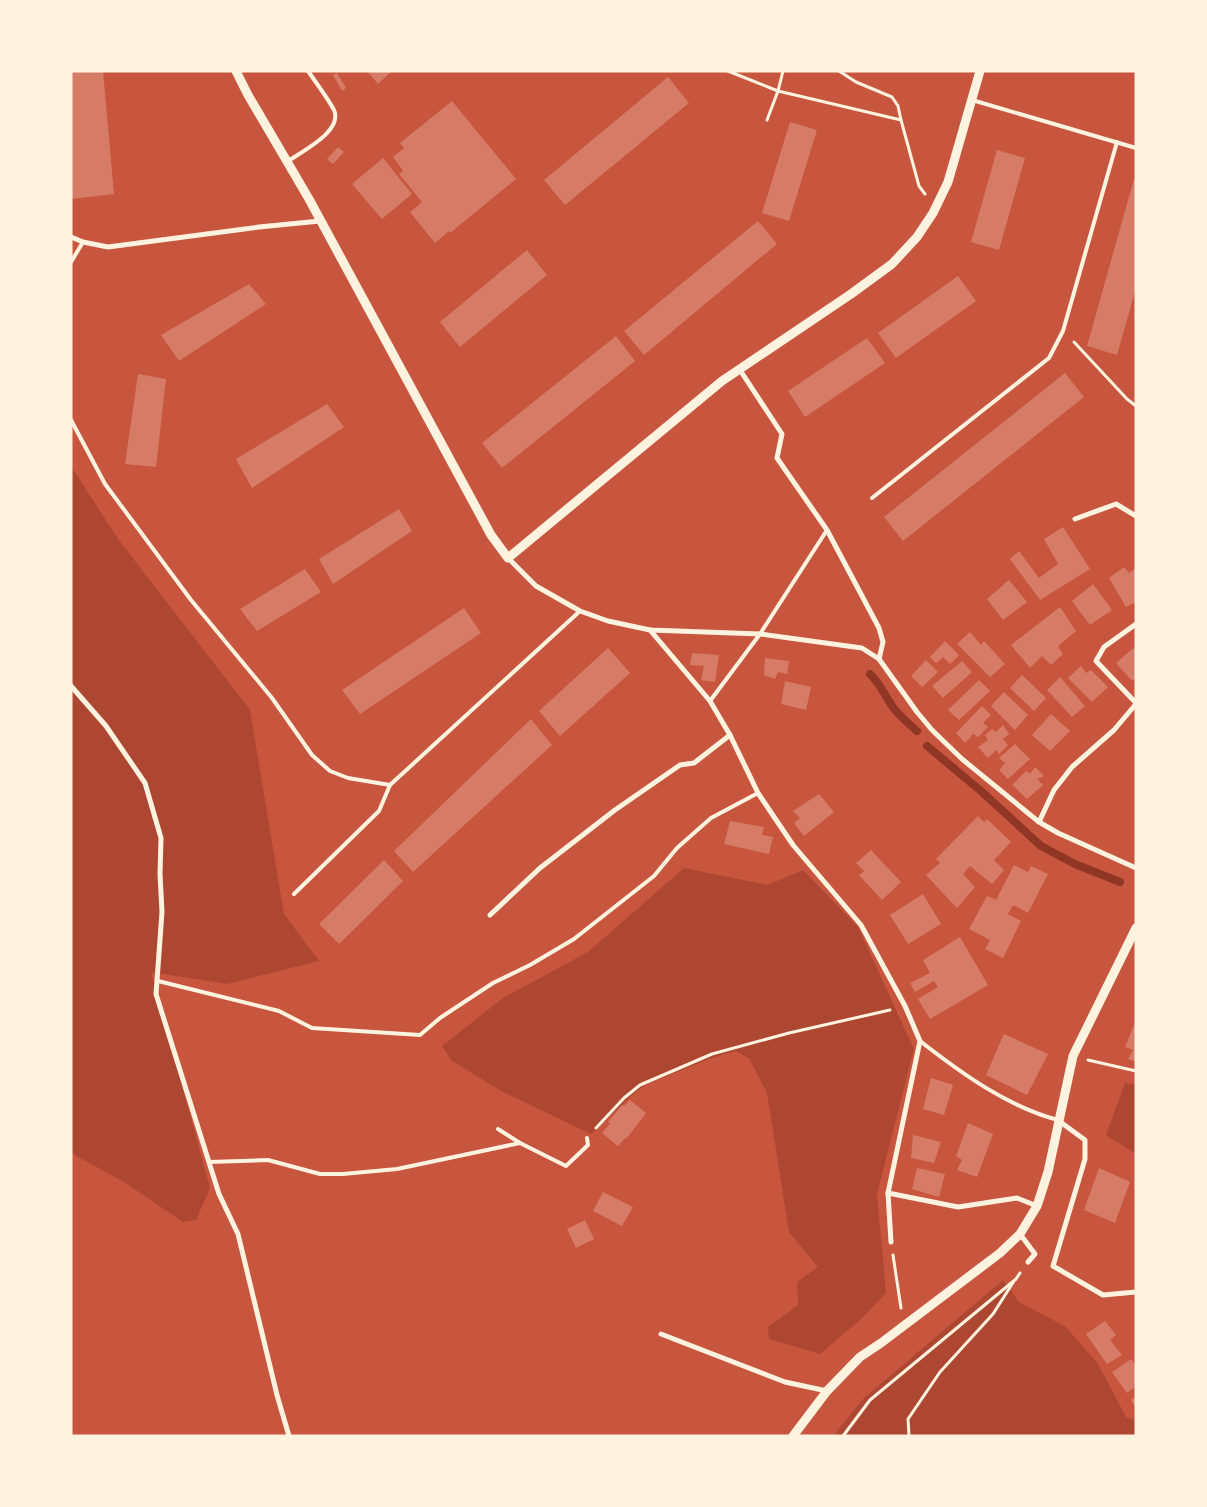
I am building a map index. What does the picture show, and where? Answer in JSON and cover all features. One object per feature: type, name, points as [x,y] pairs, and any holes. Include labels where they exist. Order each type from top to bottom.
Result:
[{"type":"street","points":[[236,71],[309,199],[491,535],[508,558],[536,586],[580,611],[650,630],[760,634],[862,648],[879,660],[932,730],[962,759],[1039,822],[1058,833],[1136,868]]},
{"type":"street","points":[[508,558],[722,381],[892,264],[917,237],[948,182],[980,71]]},
{"type":"street","points":[[71,237],[108,248],[259,227],[320,221]]},
{"type":"street","points":[[740,370],[782,434],[777,458],[827,530],[879,628],[883,642],[879,660]]},
{"type":"street","points":[[1075,519],[1116,504],[1136,516]]},
{"type":"street","points":[[1039,822],[1054,790],[1072,767],[1114,730],[1136,704],[1096,661],[1104,647],[1136,624]]},
{"type":"street","points":[[650,630],[710,701],[730,735],[758,793],[793,845],[861,925],[905,1006],[920,1041],[888,1193],[890,1242]]},
{"type":"street","points":[[71,686],[106,726],[145,783],[161,838],[162,912],[156,994],[219,1194],[238,1234],[289,1436]]},
{"type":"street","points":[[490,916],[540,868],[615,810],[680,765],[694,763],[730,735]]},
{"type":"street","points":[[793,1436],[828,1391],[860,1357],[1000,1253],[1020,1234],[1037,1206],[1048,1172],[1073,1056],[1136,928]]},
{"type":"street","points":[[1059,1121],[1085,1140],[1085,1159],[1053,1266],[1103,1295],[1136,1292]]},
{"type":"street","points":[[888,1193],[958,1207],[1017,1198],[1037,1206]]},
{"type":"street","points":[[1020,1234],[1035,1254],[1028,1262]]},
{"type":"street","points":[[661,1334],[785,1382],[828,1391]]},
{"type":"lane","points":[[287,161],[327,134],[335,123],[335,112],[308,71]]},
{"type":"lane","points":[[972,100],[1136,148]]},
{"type":"lane","points":[[872,498],[1049,358],[1062,331],[1117,142]]},
{"type":"lane","points":[[71,262],[83,242]]},
{"type":"lane","points":[[71,420],[105,484],[191,600],[272,698],[312,755],[330,771],[348,778],[390,785]]},
{"type":"lane","points":[[710,701],[760,634],[827,530]]},
{"type":"lane","points":[[294,894],[379,811],[390,785],[580,611]]},
{"type":"lane","points":[[158,981],[279,1011],[312,1028],[420,1035],[440,1018],[493,983],[530,965],[574,939],[654,876],[677,848],[711,818],[758,793]]},
{"type":"lane","points":[[920,1041],[953,1067],[982,1085],[1037,1114],[1059,1121]]},
{"type":"lane","points":[[498,1129],[520,1143],[566,1166],[588,1145],[587,1138]]},
{"type":"lane","points":[[209,1162],[268,1160],[320,1174],[343,1174],[397,1169],[520,1143]]},
{"type":"path","points":[[728,71],[778,91],[901,120]]},
{"type":"path","points":[[767,120],[778,91],[782,71]]},
{"type":"path","points":[[838,71],[856,82],[892,97],[898,106],[919,186],[927,196],[938,202]]},
{"type":"path","points":[[1062,331],[1136,406]]},
{"type":"path","points":[[587,1138],[624,1098],[640,1085],[712,1054],[789,1033],[905,1006]]},
{"type":"path","points":[[1073,1056],[1136,1071]]},
{"type":"path","points":[[890,1242],[904,1325]]},
{"type":"path","points":[[909,1436],[908,1419],[940,1372],[993,1314],[1028,1262]]},
{"type":"path","points":[[843,1436],[870,1400],[1016,1279]]},
{"type":"shaded area","points":[[71,466],[118,539],[250,710],[284,914],[319,961],[227,984],[151,972],[210,1188],[196,1220],[183,1222],[124,1182],[71,1153]]},
{"type":"shaded area","points":[[684,868],[768,885],[803,870],[858,927],[914,1049],[877,1194],[886,1293],[860,1320],[820,1354],[769,1339],[768,1327],[798,1305],[797,1282],[818,1267],[789,1232],[767,1093],[749,1058],[735,1051],[709,1059],[645,1085],[591,1134],[501,1091],[451,1060],[442,1046],[503,998],[588,952]]},
{"type":"shaded area","points":[[1125,1083],[1136,1085],[1136,1154],[1106,1135]]},
{"type":"shaded area","points":[[1003,1280],[1019,1302],[1066,1327],[1098,1364],[1126,1417],[1136,1421],[1136,1436],[833,1436],[864,1398]]},
{"type":"building","points":[[71,71],[103,71],[114,194],[71,199]]},
{"type":"building","points":[[367,71],[392,71],[378,84]]},
{"type":"building","points":[[337,73],[346,88],[342,91],[333,75]]},
{"type":"building","points":[[668,77],[689,103],[565,205],[544,180]]},
{"type":"building","points":[[452,101],[516,179],[435,243],[410,212],[422,202],[399,174],[403,171],[393,157],[404,148],[400,143]]},
{"type":"building","points":[[790,122],[817,130],[789,221],[762,213]]},
{"type":"building","points":[[338,147],[344,152],[333,164],[327,159]]},
{"type":"building","points":[[997,150],[1025,158],[999,250],[971,242]]},
{"type":"building","points":[[383,158],[412,194],[382,219],[352,184]]},
{"type":"building","points":[[1134,179],[1136,179],[1136,288],[1117,355],[1087,346]]},
{"type":"building","points":[[758,221],[777,244],[644,355],[624,331]]},
{"type":"building","points":[[527,250],[547,275],[460,347],[440,322]]},
{"type":"building","points":[[958,276],[976,301],[896,358],[878,333]]},
{"type":"building","points":[[249,284],[266,304],[179,361],[161,335]]},
{"type":"building","points":[[616,336],[635,361],[502,468],[482,443]]},
{"type":"building","points":[[867,338],[885,363],[805,417],[788,391]]},
{"type":"building","points":[[1065,373],[1084,397],[903,541],[884,517]]},
{"type":"building","points":[[138,374],[166,379],[156,467],[125,464]]},
{"type":"building","points":[[327,404],[344,427],[252,488],[236,459]]},
{"type":"building","points":[[399,509],[412,531],[333,584],[319,559]]},
{"type":"building","points":[[1063,527],[1090,569],[1040,600],[1010,559],[1019,551],[1039,578],[1058,564],[1044,539]]},
{"type":"building","points":[[1124,567],[1129,573],[1136,568],[1136,602],[1126,607],[1109,578]]},
{"type":"building","points":[[305,569],[321,592],[257,631],[240,609]]},
{"type":"building","points":[[1009,580],[1027,602],[1003,620],[987,599]]},
{"type":"building","points":[[1093,584],[1112,610],[1090,625],[1072,601]]},
{"type":"building","points":[[1060,607],[1076,631],[1058,646],[1063,654],[1051,665],[1042,656],[1030,668],[1011,645]]},
{"type":"building","points":[[464,608],[481,633],[360,714],[342,690]]},
{"type":"building","points":[[970,632],[981,645],[984,641],[1005,664],[990,677],[957,644]]},
{"type":"building","points":[[945,641],[959,655],[950,664],[943,657],[936,663],[930,657]]},
{"type":"building","points":[[1136,646],[1136,678],[1132,681],[1116,663]]},
{"type":"building","points":[[608,648],[630,673],[560,736],[539,711]]},
{"type":"building","points":[[692,653],[719,655],[715,682],[701,680],[704,666],[690,665]]},
{"type":"building","points":[[765,658],[789,661],[787,674],[778,672],[775,679],[764,675]]},
{"type":"building","points":[[926,660],[938,672],[922,687],[911,676]]},
{"type":"building","points":[[962,661],[972,672],[943,698],[932,686]]},
{"type":"building","points":[[1081,666],[1086,673],[1091,670],[1108,687],[1092,702],[1068,678]]},
{"type":"building","points":[[1022,675],[1046,698],[1034,711],[1010,688]]},
{"type":"building","points":[[1060,677],[1085,706],[1072,717],[1047,690]]},
{"type":"building","points":[[979,680],[990,691],[959,720],[948,710]]},
{"type":"building","points":[[785,681],[811,687],[806,710],[781,704]]},
{"type":"building","points":[[1004,692],[1028,715],[1015,730],[991,706]]},
{"type":"building","points":[[982,706],[991,715],[983,723],[988,727],[978,737],[973,734],[965,743],[956,733]]},
{"type":"building","points":[[1051,714],[1070,731],[1050,751],[1032,735]]},
{"type":"building","points":[[531,719],[552,745],[413,872],[394,851]]},
{"type":"building","points":[[1003,725],[1009,734],[1003,739],[1008,745],[999,754],[996,750],[988,758],[978,747],[988,740],[985,735],[992,729],[996,732]]},
{"type":"building","points":[[1015,744],[1030,759],[1008,779],[999,770],[1005,763],[999,758]]},
{"type":"building","points":[[1035,767],[1044,776],[1037,779],[1043,785],[1027,799],[1012,785],[1026,771],[1030,774]]},
{"type":"building","points":[[819,794],[834,812],[804,836],[794,823],[800,818],[793,811]]},
{"type":"building","points":[[978,816],[984,822],[987,819],[1011,842],[994,860],[1004,870],[992,884],[970,866],[963,874],[975,887],[957,908],[926,875],[940,863],[936,859]]},
{"type":"building","points":[[730,821],[764,827],[762,835],[773,837],[769,854],[724,844]]},
{"type":"building","points":[[871,850],[901,882],[882,900],[859,875],[864,871],[856,863]]},
{"type":"building","points":[[384,860],[403,881],[339,944],[319,924]]},
{"type":"building","points":[[1014,865],[1028,872],[1031,866],[1048,874],[1028,913],[1013,905],[1008,914],[1021,921],[1003,958],[985,949],[990,940],[969,929],[987,896],[996,900]]},
{"type":"building","points":[[923,894],[941,924],[908,944],[890,915]]},
{"type":"building","points":[[960,937],[988,985],[930,1019],[918,999],[938,987],[934,981],[915,992],[910,983],[930,973],[923,960]]},
{"type":"building","points":[[1136,1020],[1136,1062],[1128,1059],[1133,1050],[1125,1047]]},
{"type":"building","points":[[1004,1034],[1048,1054],[1027,1095],[986,1075]]},
{"type":"building","points":[[931,1078],[953,1085],[944,1115],[923,1109]]},
{"type":"building","points":[[630,1100],[646,1113],[626,1139],[618,1146],[602,1133],[610,1124],[608,1122],[622,1105],[624,1106]]},
{"type":"building","points":[[968,1123],[993,1134],[977,1177],[957,1170],[962,1160],[956,1156]]},
{"type":"building","points":[[913,1135],[941,1142],[934,1163],[911,1158]]},
{"type":"building","points":[[917,1168],[945,1174],[939,1197],[912,1189]]},
{"type":"building","points":[[1099,1168],[1130,1182],[1115,1223],[1084,1210]]},
{"type":"building","points":[[603,1192],[633,1207],[622,1226],[593,1211]]},
{"type":"building","points":[[585,1220],[594,1239],[576,1248],[567,1229]]},
{"type":"building","points":[[1105,1321],[1116,1335],[1110,1340],[1122,1355],[1107,1364],[1086,1334]]},
{"type":"building","points":[[1131,1359],[1136,1366],[1136,1386],[1127,1393],[1112,1372]]},
{"type":"building","points":[[1136,1397],[1136,1408],[1131,1400]]},
{"type":"waterway","points":[[870,674],[896,711],[917,731]]},
{"type":"waterway","points":[[927,746],[981,791],[1041,846],[1075,864],[1120,882]]}]
